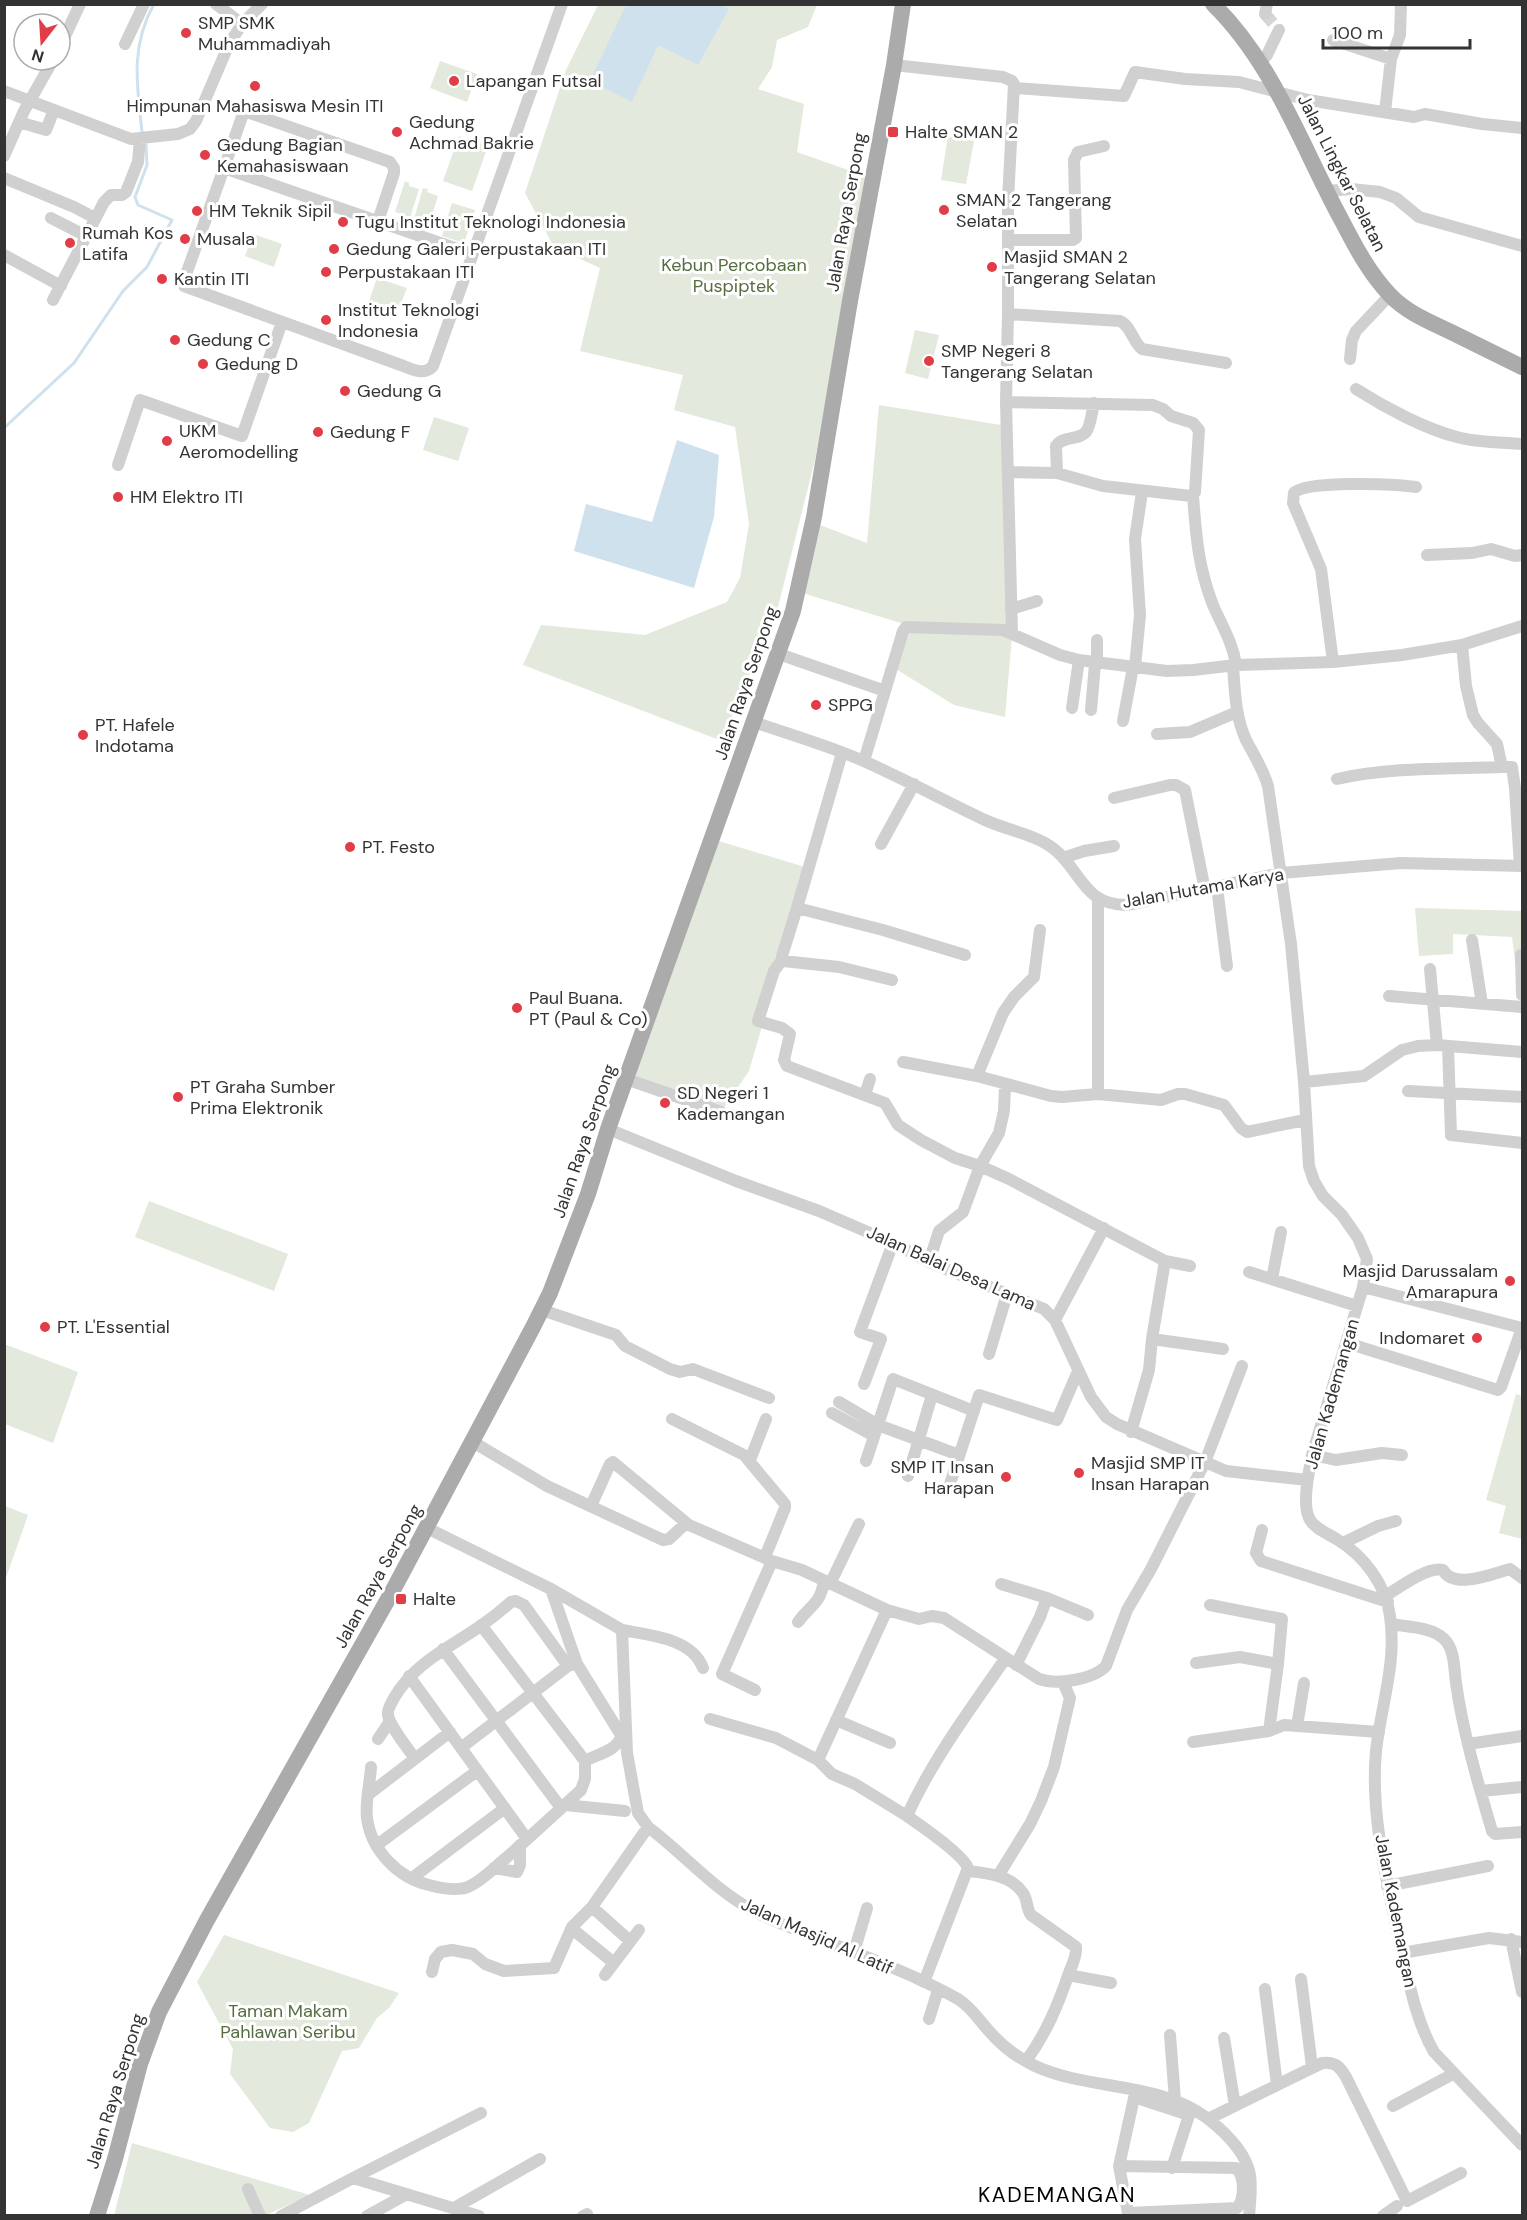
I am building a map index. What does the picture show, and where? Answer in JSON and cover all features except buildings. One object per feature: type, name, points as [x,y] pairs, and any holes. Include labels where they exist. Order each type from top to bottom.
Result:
[{"type":"main road","name":"Jalan Raya Serpong","points":[[96,2216],[115,2159],[140,2064],[159,2012],[473,1442],[542,1310],[588,1194],[608,1129],[793,611],[814,517],[903,4]]},
{"type":"main road","name":"Jalan Lingkar Selatan","points":[[1213,4],[1229,20],[1261,62],[1360,256],[1390,295],[1409,311],[1522,367]]},
{"type":"street","points":[[72,21],[80,4]]},
{"type":"street","points":[[125,44],[144,4]]},
{"type":"street","points":[[216,4],[242,24]]},
{"type":"street","points":[[4,91],[124,137],[145,138],[178,134],[195,124],[226,49],[242,24],[262,4]]},
{"type":"street","points":[[378,221],[394,168],[390,162],[244,111],[183,285],[417,370],[424,372],[429,370],[434,366],[562,4]]},
{"type":"street","points":[[1385,112],[1391,59],[1400,35],[1401,4]]},
{"type":"street","points":[[1261,62],[1279,30]]},
{"type":"street","points":[[1333,40],[1391,59]]},
{"type":"street","points":[[894,65],[1003,77],[1012,81],[1015,88],[1008,200],[1006,402],[1012,633]]},
{"type":"street","points":[[4,156],[19,122],[47,72]]},
{"type":"street","points":[[1015,88],[1124,96],[1135,72],[1185,79],[1239,82],[1341,107],[1414,117],[1425,114],[1522,128]]},
{"type":"street","points":[[19,122],[46,130],[54,110]]},
{"type":"street","points":[[53,300],[108,196],[122,195],[126,192],[145,138]]},
{"type":"street","points":[[1008,240],[1073,240],[1076,238],[1074,160],[1078,152],[1104,146]]},
{"type":"street","points":[[224,168],[472,254]]},
{"type":"street","points":[[4,178],[70,205],[95,218]]},
{"type":"street","points":[[1326,191],[1352,189],[1380,192],[1396,198],[1419,217],[1522,246]]},
{"type":"street","points":[[51,218],[86,236]]},
{"type":"street","points":[[5,256],[61,286]]},
{"type":"street","points":[[1350,359],[1352,340],[1356,331],[1390,295]]},
{"type":"street","points":[[1008,314],[1120,321],[1125,323],[1142,349],[1226,363]]},
{"type":"street","points":[[118,465],[140,400],[242,436],[282,322]]},
{"type":"street","points":[[1356,389],[1385,408],[1446,434],[1468,439],[1522,444]]},
{"type":"street","points":[[1006,402],[1094,403],[1085,432],[1061,440],[1056,446],[1057,473]]},
{"type":"street","name":"Jalan Kademangan","points":[[1094,403],[1153,405],[1163,409],[1171,416],[1197,425],[1199,430],[1193,496],[1197,548],[1213,605],[1231,641],[1235,665],[1237,712],[1246,740],[1263,770],[1268,786],[1291,945],[1304,1082],[1309,1166],[1314,1181],[1323,1196],[1351,1226],[1367,1259],[1363,1287],[1312,1455],[1307,1480],[1309,1519],[1343,1543],[1368,1567],[1388,1598],[1391,1624],[1391,1670],[1376,1760],[1377,1805],[1387,1886],[1417,2014],[1425,2037],[1434,2052],[1522,2145]]},
{"type":"street","points":[[1008,472],[1057,473],[1103,486],[1193,496]]},
{"type":"street","points":[[1333,662],[1321,569],[1293,503],[1294,494],[1301,489],[1333,484],[1395,484],[1416,487]]},
{"type":"street","points":[[1123,721],[1134,667],[1140,615],[1135,539],[1142,492]]},
{"type":"street","points":[[1427,555],[1472,553],[1491,549],[1522,555]]},
{"type":"street","points":[[1011,609],[1037,601]]},
{"type":"street","points":[[864,761],[906,627],[1004,630],[1046,649],[1096,664],[1193,670],[1235,665],[1333,662],[1402,655],[1462,645],[1522,626]]},
{"type":"street","points":[[1091,710],[1097,640]]},
{"type":"street","points":[[1462,645],[1466,686],[1473,715],[1497,744],[1502,767]]},
{"type":"street","points":[[779,654],[885,691]]},
{"type":"street","points":[[1071,708],[1078,660]]},
{"type":"street","points":[[1157,734],[1190,732],[1237,712]]},
{"type":"street","name":"Jalan Hutama Karya","points":[[754,722],[864,761],[996,825],[1043,841],[1063,858],[1098,899],[1111,904],[1128,905],[1281,873],[1418,862],[1521,866]]},
{"type":"street","points":[[842,753],[803,881],[783,960],[774,971],[758,1021],[790,1034],[784,1060],[787,1066],[885,1103],[898,1125],[921,1140],[955,1158],[980,1166],[1166,1261],[1190,1266]]},
{"type":"street","points":[[1336,779],[1403,771],[1512,767],[1521,866]]},
{"type":"street","points":[[881,844],[914,784]]},
{"type":"street","points":[[1114,798],[1170,785],[1176,785],[1185,790],[1211,889],[1227,966]]},
{"type":"street","points":[[1063,858],[1084,851],[1114,846]]},
{"type":"street","points":[[1098,899],[1098,1094]]},
{"type":"street","points":[[797,908],[883,930],[965,955]]},
{"type":"street","points":[[977,1076],[1003,1013],[1014,997],[1034,977],[1040,930]]},
{"type":"street","points":[[1472,940],[1482,1004]]},
{"type":"street","points":[[1521,955],[1522,994]]},
{"type":"street","points":[[783,960],[786,963],[850,969],[892,980]]},
{"type":"street","points":[[1430,969],[1433,998],[1451,1092],[1451,1135],[1522,1143]]},
{"type":"street","points":[[1389,996],[1522,1007]]},
{"type":"street","points":[[1304,1082],[1365,1076],[1402,1050],[1443,1045],[1522,1052]]},
{"type":"street","points":[[903,1062],[977,1076],[1005,1085],[1062,1097],[1098,1094],[1161,1100],[1185,1094],[1224,1105],[1241,1128],[1247,1132],[1305,1120]]},
{"type":"street","points":[[626,1079],[721,1112]]},
{"type":"street","points":[[865,1095],[870,1079]]},
{"type":"street","points":[[929,1262],[939,1230],[963,1212],[980,1166],[999,1133],[1004,1111],[1005,1085]]},
{"type":"street","points":[[1408,1091],[1522,1097]]},
{"type":"street","name":"Jalan Balai Desa Lama","points":[[608,1129],[736,1181],[819,1211],[893,1243],[929,1262],[1044,1310],[1055,1320],[1097,1407],[1106,1417],[1131,1432],[1232,1473],[1307,1480]]},
{"type":"street","points":[[1055,1320],[1104,1228]]},
{"type":"street","points":[[1272,1279],[1281,1232]]},
{"type":"street","points":[[864,1384],[881,1339],[860,1332],[893,1243]]},
{"type":"street","points":[[1131,1432],[1149,1370],[1152,1339],[1166,1261]]},
{"type":"street","points":[[1249,1272],[1357,1306]]},
{"type":"street","points":[[1347,1343],[1498,1390],[1522,1328],[1363,1287]]},
{"type":"street","points":[[989,1354],[1007,1294]]},
{"type":"street","points":[[542,1310],[616,1335],[626,1346],[670,1369],[680,1372],[693,1369],[769,1398]]},
{"type":"street","points":[[1152,1339],[1223,1349]]},
{"type":"street","points":[[591,1506],[613,1462],[689,1525],[768,1559],[802,1570],[887,1610],[919,1619],[932,1616],[944,1618],[1038,1679],[1048,1683],[1063,1682],[1089,1676],[1104,1668],[1127,1610],[1151,1569],[1205,1462],[1242,1366]]},
{"type":"street","points":[[948,1490],[979,1395],[1057,1420],[1078,1371]]},
{"type":"street","points":[[866,1461],[893,1379],[974,1411]]},
{"type":"street","points":[[908,1476],[932,1395]]},
{"type":"street","points":[[836,1407],[876,1431],[919,1440],[959,1455]]},
{"type":"street","points":[[672,1419],[750,1460]]},
{"type":"street","points":[[755,1690],[722,1674],[768,1559],[786,1506],[752,1466],[750,1460],[766,1419]]},
{"type":"street","points":[[473,1442],[547,1486],[663,1540],[669,1539],[684,1525],[689,1525]]},
{"type":"street","points":[[1312,1455],[1336,1460],[1382,1453],[1402,1455]]},
{"type":"street","points":[[1343,1543],[1378,1526],[1396,1521]]},
{"type":"street","points":[[798,1622],[818,1601],[859,1524]]},
{"type":"street","points":[[427,1528],[551,1589],[622,1630],[665,1638],[689,1650],[699,1657],[703,1668]]},
{"type":"street","points":[[1262,1530],[1256,1553],[1261,1561],[1388,1598],[1420,1576],[1437,1569],[1455,1580],[1490,1576],[1509,1569],[1522,1578]]},
{"type":"street","points":[[1001,1584],[1047,1598],[1088,1615]]},
{"type":"street","points":[[551,1589],[573,1665]]},
{"type":"street","points":[[1016,1665],[1047,1598]]},
{"type":"street","points":[[415,1759],[390,1721],[387,1713],[389,1707],[409,1676],[443,1648],[516,1600],[573,1665],[621,1735],[615,1747],[585,1761]]},
{"type":"street","points":[[1210,1605],[1282,1619],[1269,1731]]},
{"type":"street","points":[[818,1760],[887,1610]]},
{"type":"street","points":[[1391,1624],[1430,1631],[1447,1641],[1451,1649],[1468,1744],[1494,1834],[1522,1832]]},
{"type":"street","points":[[371,1767],[367,1820],[377,1845],[387,1860],[404,1875],[441,1888],[466,1888],[494,1868],[583,1788],[585,1761],[481,1625]]},
{"type":"street","name":"Jalan Masjid Al Latif","points":[[622,1630],[627,1753],[638,1813],[648,1827],[732,1898],[774,1921],[924,1982],[972,2008],[997,2040],[1026,2061],[1059,2075],[1175,2100],[1191,2112],[1208,2119],[1226,2135],[1244,2157],[1251,2180],[1249,2216]]},
{"type":"street","points":[[443,1648],[495,1720],[563,1807],[625,1811]]},
{"type":"street","points":[[1196,1663],[1240,1657],[1278,1664]]},
{"type":"street","points":[[907,1816],[920,1786],[1005,1659]]},
{"type":"street","points":[[462,1747],[495,1720],[573,1665]]},
{"type":"street","points":[[409,1676],[505,1808],[524,1842],[517,1872],[494,1868]]},
{"type":"street","points":[[998,1876],[1030,1824],[1054,1767],[1070,1698],[1063,1682]]},
{"type":"street","points":[[1297,1726],[1304,1683]]},
{"type":"street","points":[[710,1719],[768,1734],[818,1760],[832,1774],[907,1816],[963,1859],[967,1871],[924,1982]]},
{"type":"street","points":[[836,1720],[890,1743]]},
{"type":"street","points":[[378,1739],[390,1721]]},
{"type":"street","points":[[1193,1742],[1269,1731],[1284,1725],[1379,1732]]},
{"type":"street","points":[[369,1794],[450,1732]]},
{"type":"street","points":[[1468,1744],[1522,1736]]},
{"type":"street","points":[[377,1845],[477,1771]]},
{"type":"street","points":[[1481,1791],[1522,1787]]},
{"type":"street","points":[[412,1878],[505,1808]]},
{"type":"street","points":[[432,1972],[435,1959],[441,1952],[452,1950],[473,1954],[485,1964],[504,1971],[554,1968],[572,1927],[592,1907],[648,1827]]},
{"type":"street","points":[[1387,1886],[1488,1866]]},
{"type":"street","points":[[967,1871],[998,1876],[1011,1881],[1023,1893],[1027,1910],[1031,1915],[1076,1947],[1068,1975],[1046,2031],[1026,2061]]},
{"type":"street","points":[[592,1907],[630,1941]]},
{"type":"street","points":[[854,1952],[867,1908]]},
{"type":"street","points":[[605,1975],[639,1930]]},
{"type":"street","points":[[576,1932],[614,1963]]},
{"type":"street","points":[[1402,1953],[1489,1938],[1517,1941],[1522,1992]]},
{"type":"street","points":[[1068,1975],[1111,1983]]},
{"type":"street","points":[[1301,1979],[1312,2067]]},
{"type":"street","points":[[929,2019],[938,1989]]},
{"type":"street","points":[[1265,1989],[1277,2085]]},
{"type":"street","points":[[1170,2035],[1175,2100]]},
{"type":"street","points":[[1224,2038],[1235,2106]]},
{"type":"street","points":[[1208,2119],[1312,2067],[1328,2062],[1341,2068],[1407,2201],[1461,2173]]},
{"type":"street","points":[[1393,2106],[1453,2074]]},
{"type":"street","points":[[1119,2166],[1172,2168],[1237,2168],[1242,2176],[1241,2205],[1235,2210],[1128,2213],[1119,2166],[1134,2098],[1191,2112],[1172,2168]]},
{"type":"street","points":[[281,2216],[481,2113]]},
{"type":"street","points":[[454,2208],[540,2159]]},
{"type":"street","points":[[353,2178],[479,2216]]},
{"type":"street","points":[[248,2189],[260,2216]]},
{"type":"street","points":[[367,2216],[407,2194]]},
{"type":"street","points":[[1383,2216],[1397,2206]]},
{"type":"green space","name":"Kebun Percobaan Puspiptek","points":[[598,5],[817,5],[808,27],[777,40],[772,67],[758,89],[804,104],[797,152],[865,176],[815,460],[778,607],[722,741],[523,665],[541,625],[645,635],[727,602],[740,578],[749,524],[735,427],[674,410],[683,375],[580,351],[600,268],[554,247],[525,193],[566,70]]},
{"type":"green space","name":"Lapangan Futsal","points":[[440,61],[477,74],[467,102],[430,88]]},
{"type":"green space","points":[[459,136],[488,146],[472,191],[443,181]]},
{"type":"green space","points":[[948,136],[974,141],[966,184],[941,180]]},
{"type":"green space","points":[[405,181],[409,183],[409,186],[419,189],[409,221],[404,219],[405,215],[395,212]]},
{"type":"green space","points":[[423,188],[438,196],[428,227],[422,226],[423,222],[414,219]]},
{"type":"green space","points":[[452,203],[475,210],[464,243],[442,236]]},
{"type":"green space","points":[[253,234],[282,244],[274,267],[245,256]]},
{"type":"green space","points":[[377,278],[407,288],[398,311],[369,301]]},
{"type":"green space","points":[[915,330],[939,335],[928,379],[905,373]]},
{"type":"green space","points":[[879,405],[1001,425],[1012,636],[1005,717],[954,705],[891,666],[904,624],[796,591],[820,525],[867,543]]},
{"type":"green space","points":[[434,417],[469,428],[458,461],[423,450]]},
{"type":"green space","points":[[712,839],[808,868],[749,1071],[718,1116],[629,1085]]},
{"type":"green space","points":[[1415,908],[1522,911],[1522,992],[1519,992],[1512,937],[1453,934],[1453,954],[1419,956]]},
{"type":"green space","points":[[149,1201],[288,1254],[274,1291],[135,1237]]},
{"type":"green space","points":[[4,1344],[78,1372],[53,1443],[5,1424]]},
{"type":"green space","points":[[1516,1394],[1522,1396],[1522,1539],[1499,1533],[1506,1506],[1486,1500]]},
{"type":"green space","points":[[4,1506],[28,1515],[5,1581]]},
{"type":"green space","name":"Taman Makam Pahlawan Seribu","points":[[224,1935],[399,1993],[389,2008],[377,2018],[359,2048],[342,2051],[309,2123],[293,2132],[270,2128],[230,2074],[233,2049],[197,1982]]},
{"type":"green space","points":[[132,2143],[310,2195],[266,2215],[114,2216]]},
{"type":"water","points":[[720,4],[729,9],[698,65],[658,45],[632,102],[590,81],[626,5]]},
{"type":"water","points":[[677,440],[719,455],[714,517],[694,588],[574,551],[586,504],[652,522]]},
{"type":"waterway","points":[[142,132],[137,83],[138,51],[146,20],[154,4]]},
{"type":"waterway","points":[[4,428],[74,363],[123,291],[147,267],[172,220],[138,205],[135,197],[147,165],[146,143]]},
{"type":"tunnel","points":[[1265,14],[1279,30]]},
{"type":"place","name":"SMP SMK Muhammadiyah","points":[[186,33]]},
{"type":"place","name":"Lapangan Futsal","points":[[454,81]]},
{"type":"place","name":"Himpunan Mahasiswa Mesin ITI","points":[[255,86]]},
{"type":"place","name":"Gedung Achmad Bakrie","points":[[397,132]]},
{"type":"place","name":"Halte SMAN 2","points":[[893,132]]},
{"type":"place","name":"Gedung Bagian Kemahasiswaan","points":[[205,155]]},
{"type":"place","name":"SMAN 2 Tangerang Selatan","points":[[944,210]]},
{"type":"place","name":"HM Teknik Sipil","points":[[197,211]]},
{"type":"place","name":"Tugu Institut Teknologi Indonesia","points":[[343,222]]},
{"type":"place","name":"Musala","points":[[185,239]]},
{"type":"place","name":"Rumah Kos Latifa","points":[[70,243]]},
{"type":"place","name":"Gedung Galeri Perpustakaan ITI","points":[[334,249]]},
{"type":"place","name":"Masjid SMAN 2 Tangerang Selatan","points":[[992,267]]},
{"type":"place","name":"Perpustakaan ITI","points":[[326,272]]},
{"type":"place","name":"Kantin ITI","points":[[162,279]]},
{"type":"place","name":"Institut Teknologi Indonesia","points":[[326,320]]},
{"type":"place","name":"Gedung C","points":[[175,340]]},
{"type":"place","name":"SMP Negeri 8 Tangerang Selatan","points":[[929,361]]},
{"type":"place","name":"Gedung D","points":[[203,364]]},
{"type":"place","name":"Gedung G","points":[[345,391]]},
{"type":"place","name":"Gedung F","points":[[318,432]]},
{"type":"place","name":"UKM Aeromodelling","points":[[167,441]]},
{"type":"place","name":"HM Elektro ITI","points":[[118,497]]},
{"type":"place","name":"SPPG","points":[[816,705]]},
{"type":"place","name":"PT. Hafele Indotama","points":[[83,735]]},
{"type":"place","name":"PT. Festo","points":[[350,847]]},
{"type":"place","name":"Paul Buana. PT (Paul & Co)","points":[[517,1008]]},
{"type":"place","name":"PT Graha Sumber Prima Elektronik","points":[[178,1097]]},
{"type":"place","name":"SD Negeri 1 Kademangan","points":[[665,1103]]},
{"type":"place","name":"Masjid Darussalam Amarapura","points":[[1510,1281]]},
{"type":"place","name":"PT. L'Essential","points":[[45,1327]]},
{"type":"place","name":"Indomaret","points":[[1477,1338]]},
{"type":"place","name":"Masjid SMP IT Insan Harapan","points":[[1079,1473]]},
{"type":"place","name":"SMP IT Insan Harapan","points":[[1006,1477]]},
{"type":"place","name":"Halte","points":[[401,1599]]},
{"type":"district","name":"KADEMANGAN","points":[[1057,2195]]}]
